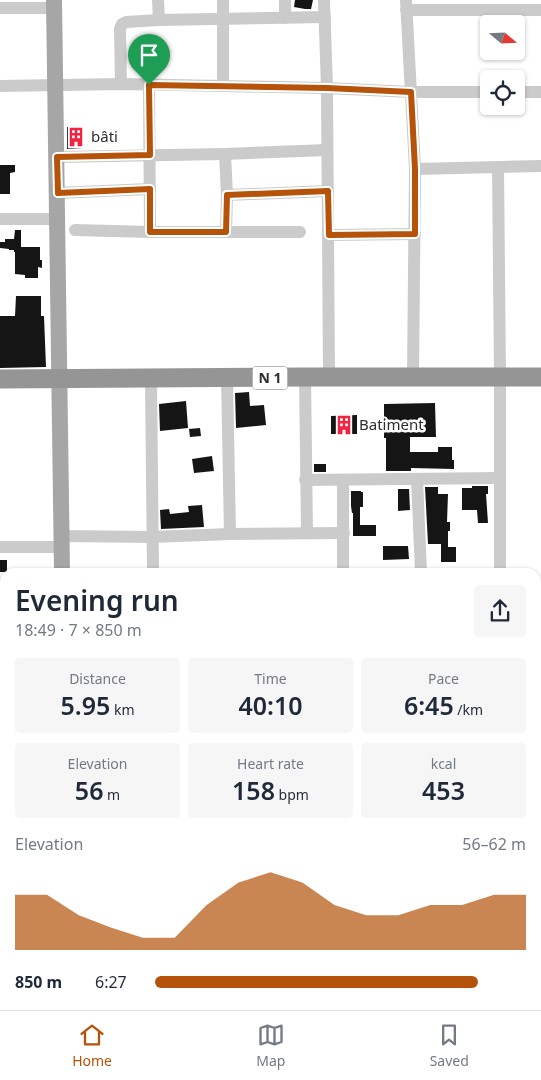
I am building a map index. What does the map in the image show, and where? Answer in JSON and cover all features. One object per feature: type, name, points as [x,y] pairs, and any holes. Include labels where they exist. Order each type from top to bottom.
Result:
[{"type":"highway","name":"N 1","points":[[0,379],[541,377]]},
{"type":"main road","points":[[54,4],[62,568]]},
{"type":"street","points":[[158,0],[159,20]]},
{"type":"street","points":[[222,0],[223,86]]},
{"type":"street","points":[[285,0],[286,18]]},
{"type":"street","points":[[324,0],[329,235],[329,378]]},
{"type":"street","points":[[0,8],[54,4]]},
{"type":"street","points":[[413,378],[415,169],[406,5],[541,10]]},
{"type":"street","points":[[122,84],[120,29],[122,24],[126,22],[223,18],[325,17]]},
{"type":"street","points":[[0,86],[122,84],[327,88],[411,92],[480,92]]},
{"type":"street","points":[[149,85],[150,232]]},
{"type":"street","points":[[525,92],[541,92]]},
{"type":"street","points":[[57,157],[327,150]]},
{"type":"street","points":[[226,154],[226,232]]},
{"type":"street","points":[[415,169],[541,166]]},
{"type":"street","points":[[498,167],[500,568]]},
{"type":"street","points":[[58,193],[150,189]]},
{"type":"street","points":[[227,195],[328,191]]},
{"type":"street","points":[[0,219],[58,219]]},
{"type":"street","points":[[75,230],[300,232]]},
{"type":"street","points":[[329,235],[415,234]]},
{"type":"street","points":[[305,377],[306,533]]},
{"type":"street","points":[[227,378],[230,534]]},
{"type":"street","points":[[151,379],[153,568]]},
{"type":"street","points":[[305,480],[500,478]]},
{"type":"street","points":[[418,479],[421,568]]},
{"type":"street","points":[[343,480],[343,568]]},
{"type":"street","points":[[0,547],[62,541],[152,537],[344,533]]},
{"type":"building","points":[[295,0],[313,0],[311,9],[294,7]]},
{"type":"building","name":"bâti","points":[[67,127],[84,129],[84,148],[67,149]]},
{"type":"building","points":[[0,165],[15,165],[15,172],[10,173],[10,194],[0,194]]},
{"type":"building","points":[[15,230],[21,230],[21,247],[40,247],[42,268],[38,267],[38,278],[25,278],[25,275],[15,274],[14,250],[0,248],[0,242],[5,242],[5,239],[14,239]]},
{"type":"building","points":[[16,296],[41,296],[41,316],[44,316],[46,367],[0,368],[0,316],[15,316]]},
{"type":"building","points":[[249,392],[250,406],[264,405],[266,425],[236,428],[235,393]]},
{"type":"building","points":[[186,401],[188,428],[160,431],[159,404]]},
{"type":"building","points":[[435,403],[436,437],[410,437],[410,452],[438,452],[438,447],[452,447],[454,469],[411,468],[411,471],[386,471],[384,404]]},
{"type":"building","name":"Batiment","points":[[357,415],[357,434],[331,434],[331,416]]},
{"type":"building","points":[[200,428],[201,436],[190,437],[189,429]]},
{"type":"building","points":[[212,456],[214,471],[194,473],[192,459]]},
{"type":"building","points":[[314,464],[326,464],[326,472],[314,472]]},
{"type":"building","points":[[472,486],[488,486],[488,494],[486,494],[488,523],[478,523],[477,510],[462,510],[462,488],[472,488]]},
{"type":"building","points":[[425,487],[438,487],[438,494],[448,494],[447,522],[450,522],[450,531],[448,531],[448,547],[456,547],[456,562],[441,562],[441,544],[428,544]]},
{"type":"building","points":[[398,489],[409,489],[410,510],[398,511]]},
{"type":"building","points":[[351,491],[363,492],[363,507],[360,507],[360,525],[376,525],[376,536],[353,536]]},
{"type":"building","points":[[202,505],[204,527],[161,529],[160,510],[169,509],[170,514],[189,512],[188,506]]},
{"type":"building","points":[[383,546],[408,546],[409,559],[383,560]]},
{"type":"building","points":[[0,560],[7,560],[7,568],[0,568]]},
{"type":"place","name":"bâti","points":[[76,137]]},
{"type":"place","name":"Batiment","points":[[344,425]]},
{"type":"route","points":[[149,85],[327,88],[411,92],[415,169],[415,234],[329,235],[328,191],[227,195],[226,232],[150,232],[150,189],[58,193],[57,157],[150,155],[149,85]]}]
